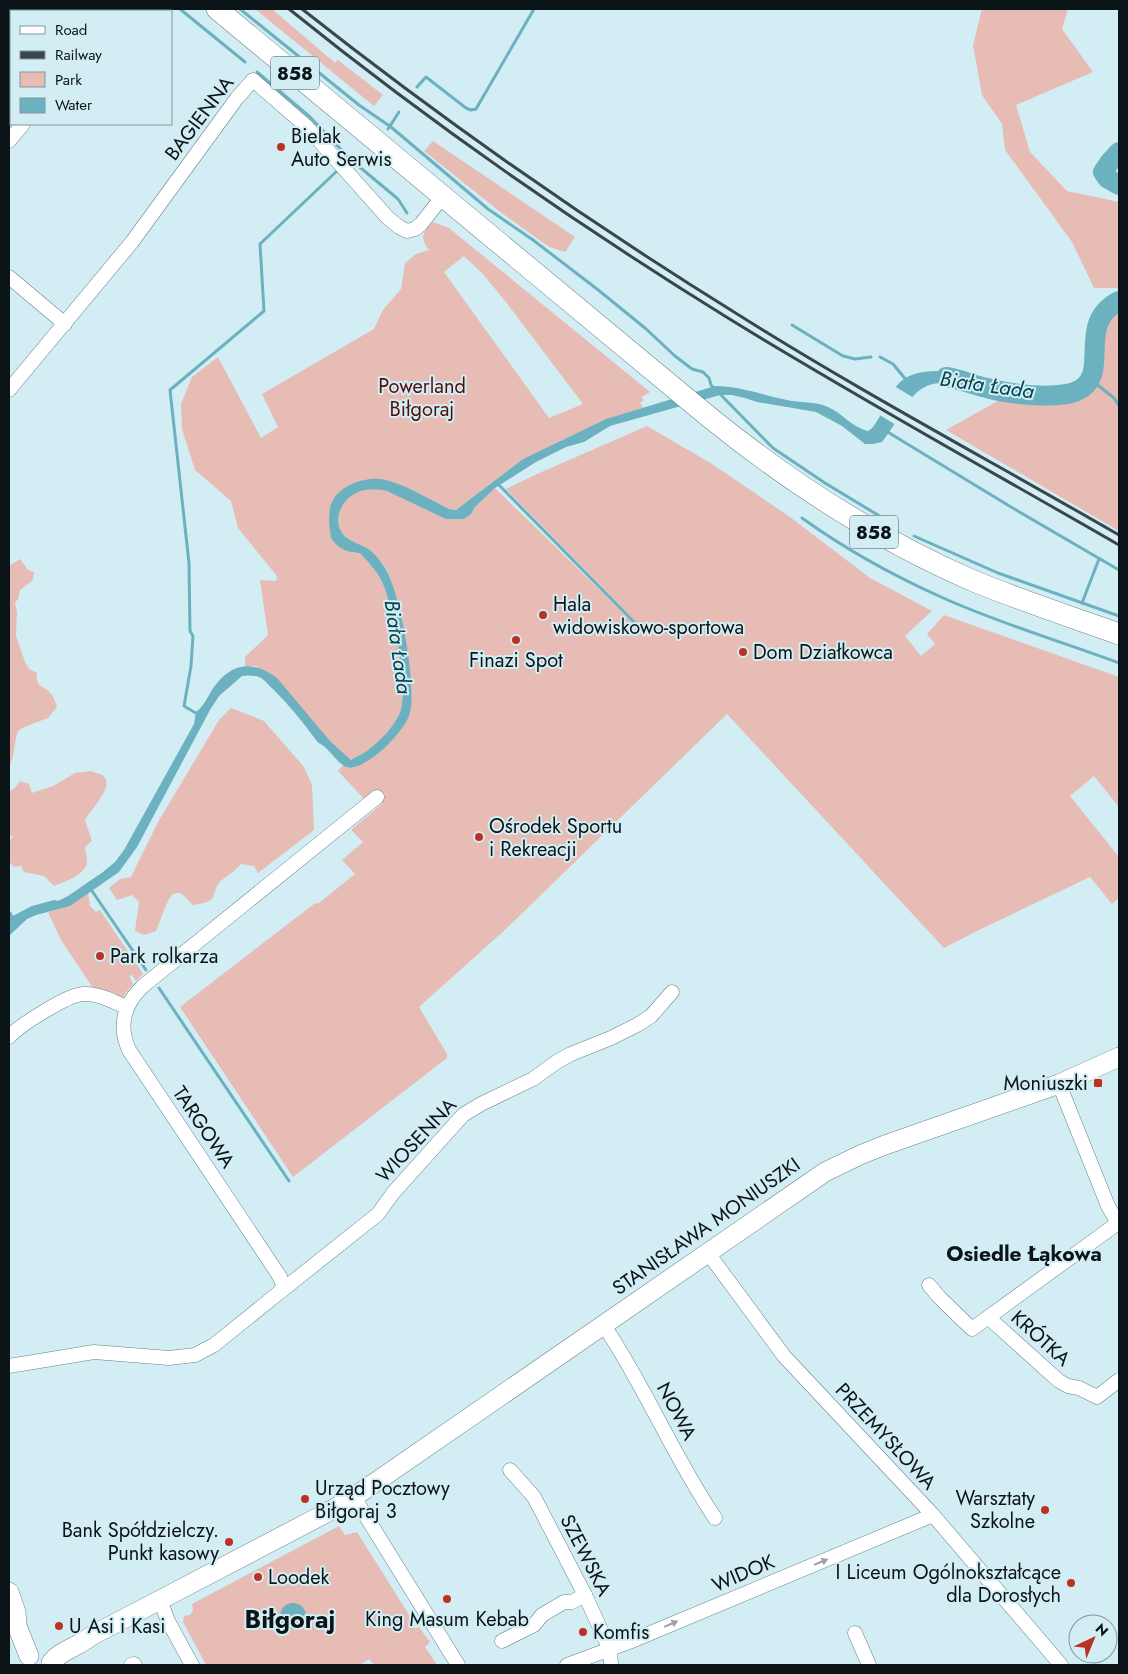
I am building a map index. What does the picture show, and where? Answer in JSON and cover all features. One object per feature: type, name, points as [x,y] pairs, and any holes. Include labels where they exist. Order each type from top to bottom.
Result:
[{"type":"main road","name":"858","points":[[217,9],[709,417],[765,461],[809,492],[896,544],[961,575],[1119,634]]},
{"type":"street","name":"BAGIENNA","points":[[9,390],[132,242],[229,109],[253,80],[306,126],[388,218],[399,227],[407,231],[415,229],[424,221],[443,196]]},
{"type":"street","points":[[9,141],[22,125]]},
{"type":"street","points":[[9,277],[65,324]]},
{"type":"street","name":"TARGOWA","points":[[280,1292],[283,1285],[280,1277],[129,1050],[124,1038],[123,1028],[127,1008],[143,986],[377,797]]},
{"type":"street","name":"WIOSENNA","points":[[280,1292],[378,1214],[393,1193],[455,1122],[481,1104],[534,1079],[571,1054],[637,1025],[651,1016],[672,992]]},
{"type":"street","points":[[9,1037],[26,1023],[79,994],[97,996],[127,1008]]},
{"type":"street","name":"STANISŁAWA MONIUSZKI","points":[[37,1660],[79,1636],[90,1636],[354,1497],[808,1182],[839,1164],[884,1145],[1058,1084],[1119,1057]]},
{"type":"street","points":[[929,1285],[972,1329],[990,1318],[1118,1224],[1108,1206],[1058,1084]]},
{"type":"street","name":"PRZEMYSŁOWA","points":[[708,1253],[784,1356],[933,1515],[1061,1665]]},
{"type":"street","points":[[9,1366],[94,1352],[169,1358],[194,1356],[214,1345],[280,1292]]},
{"type":"street","name":"KRÓTKA","points":[[990,1318],[1059,1381],[1068,1386],[1079,1388],[1098,1396],[1119,1380]]},
{"type":"street","name":"NOWA","points":[[602,1324],[634,1372],[699,1494],[715,1518]]},
{"type":"street","name":"SZEWSKA","points":[[510,1470],[534,1497],[585,1595],[610,1650],[611,1665]]},
{"type":"street","points":[[354,1497],[458,1665]]},
{"type":"street","name":"WIDOK","points":[[568,1665],[610,1650],[933,1515]]},
{"type":"street","points":[[9,1592],[16,1612],[17,1626],[37,1660]]},
{"type":"street","points":[[502,1641],[534,1625],[542,1615],[564,1602],[572,1602],[585,1595]]},
{"type":"street","points":[[160,1600],[168,1621],[192,1665]]},
{"type":"street","points":[[856,1633],[869,1665]]},
{"type":"green space","points":[[255,9],[272,9],[335,63],[338,60],[383,95],[374,106]]},
{"type":"green space","points":[[982,9],[1068,9],[1062,29],[1093,72],[1016,105],[1030,152],[1067,191],[1119,202],[1119,288],[1094,288],[1072,242],[1005,150],[1002,124],[982,95],[973,45]]},
{"type":"green space","points":[[433,141],[575,237],[565,252],[549,247],[499,211],[424,151]]},
{"type":"green space","name":"Powerland Biłgoraj","points":[[433,222],[449,228],[650,392],[642,397],[644,401],[640,402],[643,408],[606,419],[523,459],[456,510],[449,509],[401,486],[366,480],[329,512],[331,538],[353,553],[360,553],[374,569],[386,591],[395,625],[403,685],[400,712],[391,728],[366,751],[351,760],[256,666],[245,666],[245,657],[268,635],[260,580],[276,581],[277,576],[238,528],[231,501],[195,470],[182,429],[181,404],[192,377],[218,357],[261,438],[278,427],[262,394],[374,329],[383,310],[401,289],[405,263],[416,254],[429,250],[423,239],[425,232]],"holes":[[[464,256],[482,273],[506,302],[583,404],[549,418],[444,272]]]},
{"type":"green space","points":[[1119,306],[1119,531],[946,430],[1005,397],[1060,402],[1073,399],[1091,390],[1098,381],[1100,374],[1101,334],[1104,324],[1107,318]]},
{"type":"green space","points":[[647,426],[712,464],[790,517],[870,578],[932,611],[905,636],[921,656],[935,644],[927,634],[944,615],[1119,677],[1119,807],[1094,776],[1070,796],[1119,857],[1119,898],[1112,904],[1090,877],[944,948],[727,714],[508,927],[419,1007],[447,1054],[447,1058],[293,1177],[180,1007],[355,874],[342,860],[363,842],[352,829],[382,804],[373,793],[365,800],[338,771],[343,765],[348,768],[376,754],[398,734],[409,715],[411,704],[409,665],[401,617],[390,578],[385,567],[372,552],[350,540],[341,532],[338,519],[343,503],[347,498],[359,491],[380,489],[408,500],[471,514],[475,507],[495,488],[644,633],[649,635],[506,489]]},
{"type":"green space","points":[[20,559],[28,570],[34,572],[33,580],[20,590],[15,603],[17,612],[16,636],[29,669],[37,673],[39,684],[52,695],[57,707],[48,718],[18,731],[9,766],[9,566]]},
{"type":"green space","points":[[231,708],[264,721],[304,767],[312,785],[314,830],[258,873],[254,866],[241,864],[218,884],[214,896],[209,901],[193,905],[181,893],[173,894],[166,905],[156,931],[144,935],[135,931],[139,902],[132,895],[117,900],[109,888],[120,879],[131,877],[158,822],[219,720]]},
{"type":"green space","points":[[91,771],[102,775],[106,779],[106,785],[101,798],[85,820],[92,841],[85,847],[87,861],[82,872],[54,886],[44,876],[24,872],[21,866],[14,867],[9,861],[9,841],[13,837],[9,834],[9,791],[14,789],[20,781],[29,784],[32,793],[53,786],[75,773]]},
{"type":"green space","points":[[88,893],[90,906],[96,912],[100,910],[143,974],[136,981],[132,975],[129,976],[133,984],[122,998],[112,997],[95,991],[61,940],[48,912],[69,906]]},
{"type":"green space","points":[[339,1526],[345,1535],[357,1532],[411,1618],[414,1629],[419,1627],[430,1642],[425,1647],[437,1665],[374,1665],[369,1659],[360,1665],[206,1665],[183,1622],[184,1616],[190,1615],[193,1610],[192,1604]]},
{"type":"water","points":[[935,371],[973,379],[971,388],[936,383],[924,387],[908,403],[882,442],[873,444],[865,444],[842,426],[816,412],[757,402],[732,395],[720,395],[610,426],[584,442],[566,447],[536,462],[495,488],[464,519],[446,519],[387,491],[376,489],[361,491],[348,498],[339,513],[338,524],[340,529],[348,539],[370,550],[377,557],[391,579],[401,617],[409,661],[412,700],[410,713],[402,728],[379,753],[362,764],[350,768],[346,767],[318,742],[290,707],[264,680],[249,675],[242,676],[219,696],[210,710],[137,847],[119,872],[70,906],[27,919],[9,936],[9,918],[32,906],[54,900],[58,901],[68,896],[115,862],[124,850],[194,724],[196,712],[217,683],[231,671],[246,666],[254,667],[277,678],[330,741],[351,760],[373,746],[391,728],[400,712],[403,685],[395,625],[386,591],[372,566],[360,553],[343,549],[336,545],[331,538],[329,512],[338,493],[345,488],[364,480],[381,479],[398,484],[449,509],[456,510],[523,459],[606,419],[715,386],[733,387],[787,400],[823,405],[857,427],[868,431],[875,425],[899,383],[905,378],[922,372]]},
{"type":"water","points":[[293,1603],[302,1607],[306,1616],[302,1625],[293,1629],[284,1625],[280,1616],[284,1607]]},
{"type":"pier","points":[[894,386],[914,398],[896,425],[878,414]]},
{"type":"waterway","points":[[180,9],[245,62]]},
{"type":"waterway","points":[[240,9],[359,105],[391,127],[488,209],[533,240],[597,289],[645,328],[675,356],[692,369],[703,372],[715,389]]},
{"type":"waterway","points":[[417,87],[426,77],[466,108],[476,109],[534,9]]},
{"type":"waterway","points":[[257,72],[310,117],[350,159],[398,199],[407,213]]},
{"type":"waterway","points":[[388,129],[399,112]]},
{"type":"waterway","name":"Biała Łada","points":[[1119,152],[1103,172],[1107,178],[1119,185]]},
{"type":"waterway","points":[[199,715],[184,706],[191,666],[193,636],[190,631],[189,563],[170,390],[264,311],[260,244],[337,171]]},
{"type":"waterway","name":"Biała Łada","points":[[946,377],[982,387],[1020,394],[1045,396],[1068,394],[1077,391],[1087,383],[1092,373],[1095,335],[1099,323],[1106,311],[1119,301]]},
{"type":"waterway","points":[[792,325],[843,356],[855,359],[871,357]]},
{"type":"waterway","points":[[880,357],[893,364],[907,381]]},
{"type":"waterway","points":[[1090,379],[1114,398],[1119,406]]},
{"type":"waterway","points":[[719,393],[773,448],[825,483],[891,523]]},
{"type":"waterway","points":[[886,431],[1119,570]]},
{"type":"waterway","points":[[498,484],[638,626]]},
{"type":"waterway","points":[[802,518],[869,561],[941,597],[1007,624],[1119,663]]},
{"type":"waterway","points":[[914,536],[998,573],[1119,616]]},
{"type":"waterway","points":[[1082,603],[1099,559]]},
{"type":"waterway","points":[[90,888],[146,970]]},
{"type":"waterway","points":[[10,913],[13,919]]},
{"type":"waterway","points":[[159,988],[289,1181]]},
{"type":"railway","points":[[289,9],[449,131],[615,246],[728,318],[825,376],[1119,545]]},
{"type":"railway","points":[[302,9],[460,128],[568,204],[678,277],[829,370],[1119,535]]},
{"type":"place","name":"Bielak Auto Serwis","points":[[281,147]]},
{"type":"place","name":"Hala widowiskowo-sportowa","points":[[543,615]]},
{"type":"place","name":"Finazi Spot","points":[[516,640]]},
{"type":"place","name":"Dom Działkowca","points":[[743,652]]},
{"type":"place","name":"Ośrodek Sportu i Rekreacji","points":[[479,837]]},
{"type":"place","name":"Park rolkarza","points":[[100,956]]},
{"type":"place","name":"Moniuszki","points":[[1098,1083]]},
{"type":"place","name":"Urząd Pocztowy Biłgoraj 3","points":[[305,1499]]},
{"type":"place","name":"Warsztaty Szkolne","points":[[1045,1510]]},
{"type":"place","name":"Bank Spółdzielczy. Punkt kasowy","points":[[229,1542]]},
{"type":"place","name":"Loodek","points":[[258,1577]]},
{"type":"place","name":"I Liceum Ogólnokształcące dla Dorosłych","points":[[1071,1583]]},
{"type":"place","name":"King Masum Kebab","points":[[447,1599]]},
{"type":"place","name":"U Asi i Kasi","points":[[59,1626]]},
{"type":"place","name":"Komfis","points":[[583,1632]]},
{"type":"district","name":"Osiedle Łąkowa","points":[[1024,1254]]},
{"type":"district","name":"Biłgoraj","points":[[290,1619]]}]
